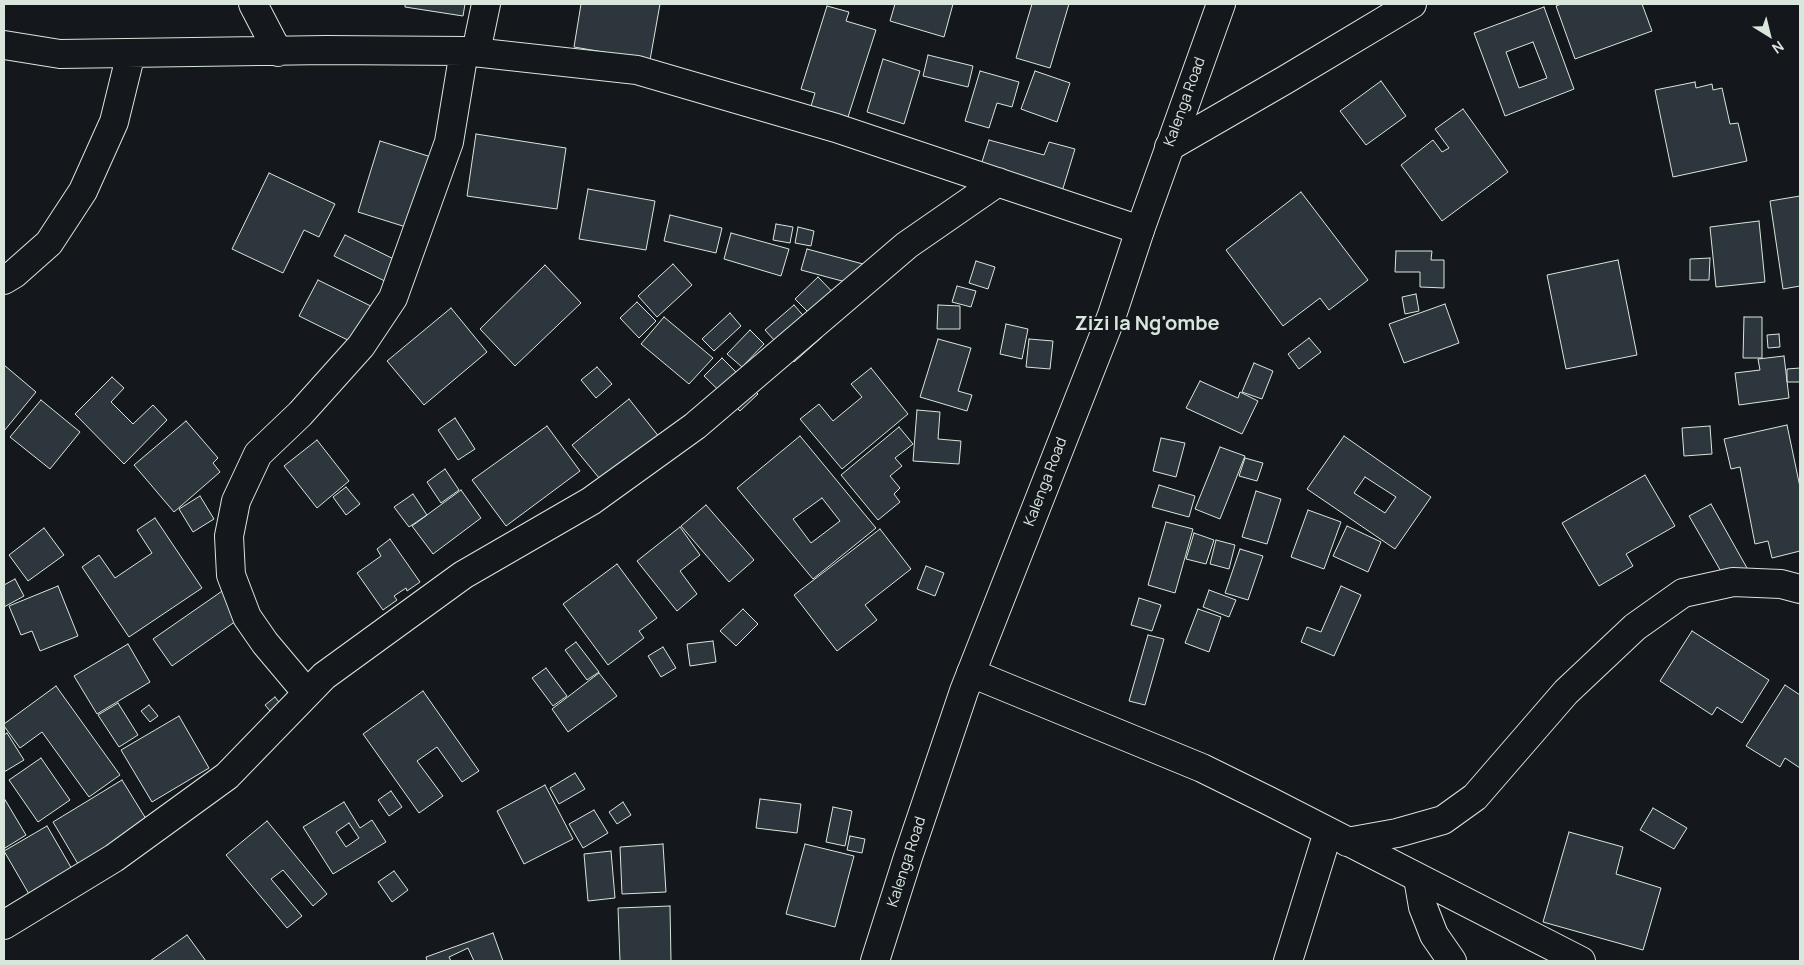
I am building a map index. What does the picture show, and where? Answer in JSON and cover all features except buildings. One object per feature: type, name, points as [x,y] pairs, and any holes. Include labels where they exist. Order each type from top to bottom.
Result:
[{"type":"street","points":[[253,4],[278,52]]},
{"type":"street","points":[[307,693],[265,643],[247,617],[232,575],[229,546],[229,536],[236,501],[258,454],[300,414],[361,346],[392,298],[449,142],[470,51],[486,4]]},
{"type":"street","name":"Kalenga Road","points":[[875,961],[908,857],[971,673],[1112,314],[1169,146],[1221,4]]},
{"type":"street","points":[[1169,146],[1285,80],[1412,4]]},
{"type":"street","points":[[4,45],[60,54],[470,51],[638,70],[836,128],[1140,230]]},
{"type":"street","points":[[4,280],[14,274],[49,243],[82,191],[114,122],[131,53]]},
{"type":"street","points":[[4,925],[114,858],[227,776],[324,676],[463,574],[591,501],[695,426],[908,245],[998,182]]},
{"type":"street","points":[[1337,837],[1415,828],[1443,820],[1475,797],[1566,692],[1635,627],[1683,593],[1733,582],[1781,584],[1800,589]]},
{"type":"street","points":[[971,673],[1202,768],[1580,961]]},
{"type":"street","points":[[1288,961],[1337,837]]},
{"type":"street","points":[[1418,878],[1423,907],[1434,935],[1452,961]]},
{"type":"district","name":"Zizi la Ng'ombe","points":[[1147,324]]}]
